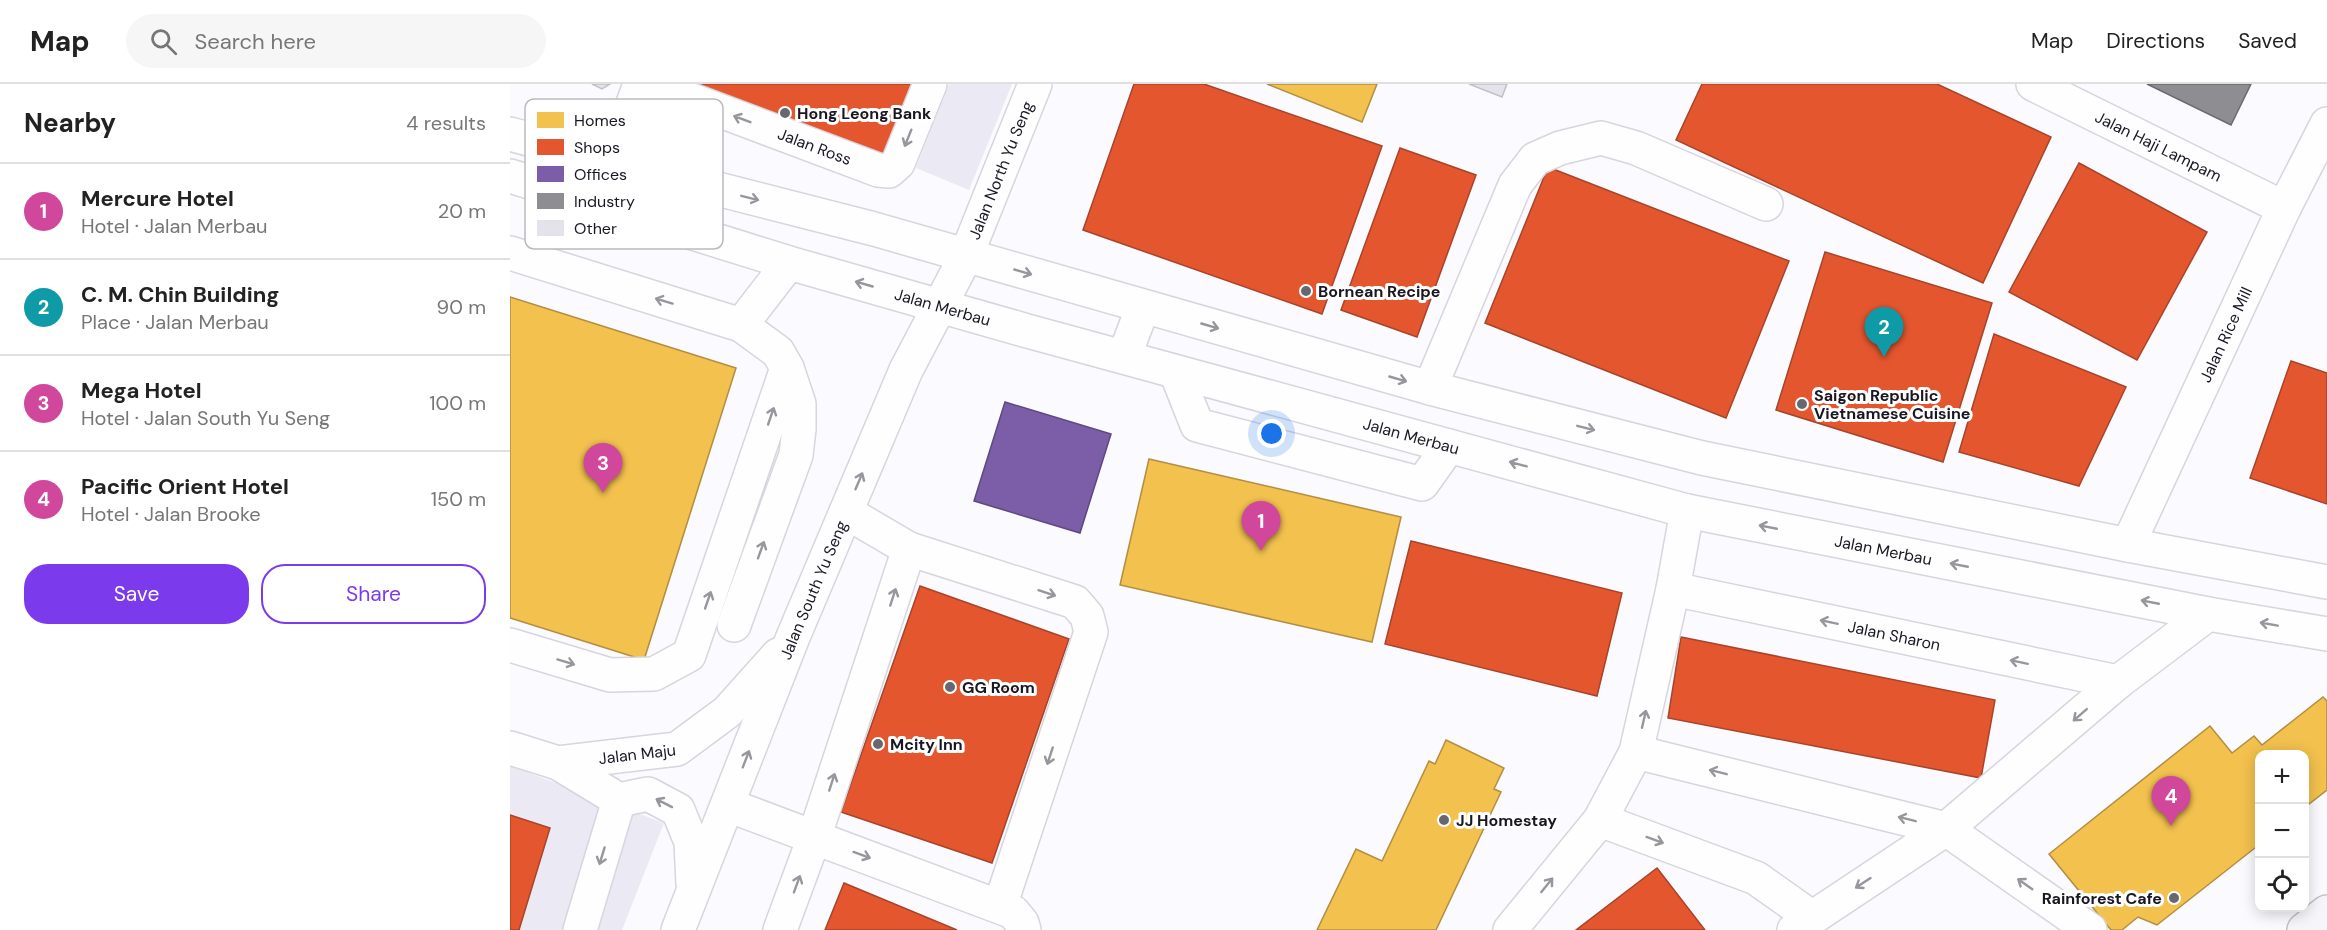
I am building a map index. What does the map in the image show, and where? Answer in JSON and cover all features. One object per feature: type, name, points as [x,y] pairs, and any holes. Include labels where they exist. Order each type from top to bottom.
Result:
[{"type":"main road","points":[[2304,930],[2327,912]]},
{"type":"street","points":[[635,99],[640,84]]},
{"type":"street","name":"Jalan Ross","points":[[649,84],[689,99]]},
{"type":"street","name":"Jalan Ross","points":[[723,112],[878,170],[889,171],[898,163],[930,84]]},
{"type":"street","name":"Jalan North Yu Seng","points":[[966,256],[1035,84]]},
{"type":"street","name":"Jalan Haji Lampam","points":[[2034,84],[2284,208]]},
{"type":"street","name":"Jalan Rice Mill","points":[[2128,545],[2284,208],[2327,124]]},
{"type":"street","points":[[510,134],[525,138]]},
{"type":"street","points":[[1430,388],[1515,185],[1535,159],[1560,148],[1601,138],[1636,148],[1766,204]]},
{"type":"street","name":"Jalan Merbau","points":[[510,177],[525,182]]},
{"type":"street","points":[[723,191],[874,230],[1430,388],[1702,458],[2128,545],[2327,582]]},
{"type":"street","name":"Jalan Merbau","points":[[723,243],[1176,372],[1687,511],[2208,614],[2327,634]]},
{"type":"street","points":[[510,253],[741,325],[778,352],[787,368],[799,405],[796,455],[734,625]]},
{"type":"street","name":"Jalan South Yu Seng","points":[[678,930],[793,637],[906,370],[966,256]]},
{"type":"street","points":[[741,325],[789,263]]},
{"type":"street","points":[[1124,357],[1143,307]]},
{"type":"street","points":[[510,645],[610,675],[654,674],[689,656],[787,368]]},
{"type":"street","points":[[1176,372],[1197,425],[1422,484],[1449,446]]},
{"type":"street","points":[[1510,930],[1600,820],[1636,752],[1673,589],[1687,511]]},
{"type":"street","points":[[846,512],[909,549],[1074,602],[1087,616],[1091,632],[1000,906]]},
{"type":"street","points":[[780,930],[814,838],[909,549]]},
{"type":"street","name":"Jalan Sharon","points":[[1673,589],[2118,682]]},
{"type":"street","points":[[1600,820],[1756,878],[1803,924],[1946,829],[2118,682],[2208,614]]},
{"type":"street","name":"Jalan Maju","points":[[510,748],[558,763],[677,750],[728,712],[793,637]]},
{"type":"street","points":[[1636,752],[1946,829],[2090,930]]},
{"type":"street","points":[[558,763],[619,800],[648,794],[678,810],[691,842],[693,892]]},
{"type":"street","points":[[580,930],[619,800]]},
{"type":"street","points":[[728,805],[1000,906],[1013,912],[1024,930]]},
{"type":"shaded area","points":[[949,84],[1012,84],[969,190],[916,168]]},
{"type":"shaded area","points":[[510,766],[664,823],[622,930],[510,930]]},
{"type":"building: Homes","points":[[1267,84],[1377,84],[1362,122]]},
{"type":"building: Homes","points":[[510,297],[736,368],[644,660],[510,618]]},
{"type":"building: Homes","points":[[1149,459],[1401,517],[1372,642],[1120,585]]},
{"type":"building: Homes","points":[[2323,697],[2327,701],[2327,790],[2309,804],[2309,750],[2255,750],[2255,848],[2157,925],[2138,917],[2122,930],[2111,930],[2049,854],[2210,726],[2232,753],[2254,736],[2262,745]]},
{"type":"building: Homes","name":"JJ Homestay","points":[[1446,740],[1504,768],[1494,789],[1501,792],[1436,930],[1317,930],[1356,849],[1382,861],[1429,761],[1435,764]]},
{"type":"building: Shops","points":[[679,84],[914,84],[887,153],[872,159],[723,101],[723,99]]},
{"type":"building: Shops","points":[[1134,84],[1204,84],[1382,146],[1322,314],[1083,230]]},
{"type":"building: Shops","points":[[1702,84],[1937,84],[2051,137],[1983,283],[1676,140]]},
{"type":"building: Shops","points":[[1400,148],[1476,175],[1417,337],[1341,310]]},
{"type":"building: Shops","points":[[2079,163],[2207,232],[2137,360],[2009,292]]},
{"type":"building: Shops","points":[[1548,167],[1789,261],[1726,418],[1485,323]]},
{"type":"building: Shops","points":[[1825,252],[1992,303],[1943,462],[1776,410]]},
{"type":"building: Shops","points":[[1994,334],[2126,387],[2079,486],[1959,452]]},
{"type":"building: Shops","points":[[2291,361],[2327,373],[2327,504],[2250,478]]},
{"type":"building: Shops","points":[[1411,541],[1622,593],[1597,696],[1385,644]]},
{"type":"building: Shops","points":[[920,586],[1069,639],[992,863],[841,812]]},
{"type":"building: Shops","points":[[1681,637],[1995,700],[1981,778],[1668,718]]},
{"type":"building: Shops","points":[[510,815],[550,828],[519,930],[510,930]]},
{"type":"building: Shops","points":[[1657,868],[1705,930],[1576,930]]},
{"type":"building: Shops","points":[[844,883],[957,930],[825,930]]},
{"type":"building: Offices","points":[[1005,402],[1111,434],[1080,533],[974,501]]},
{"type":"building: Industry","points":[[2147,84],[2251,84],[2231,125]]},
{"type":"building: Other","points":[[592,84],[610,84],[602,89]]},
{"type":"building: Other","points":[[1469,84],[1507,84],[1502,97]]},
{"type":"place","name":"Hong Leong Bank","points":[[785,113]]},
{"type":"place","name":"Bornean Recipe","points":[[1306,291]]},
{"type":"place","name":"C. M. Chin Building","points":[[1884,357]]},
{"type":"place","name":"Saigon Republic Vietnamese Cuisine","points":[[1802,404]]},
{"type":"place","name":"Mega Hotel","points":[[603,493]]},
{"type":"place","name":"Mercure Hotel","points":[[1261,551]]},
{"type":"place","name":"GG Room","points":[[950,687]]},
{"type":"place","name":"Mcity Inn","points":[[878,744]]},
{"type":"place","name":"JJ Homestay","points":[[1444,820]]},
{"type":"place","name":"Pacific Orient Hotel","points":[[2171,826]]},
{"type":"place","name":"Rainforest Cafe","points":[[2174,898]]}]
